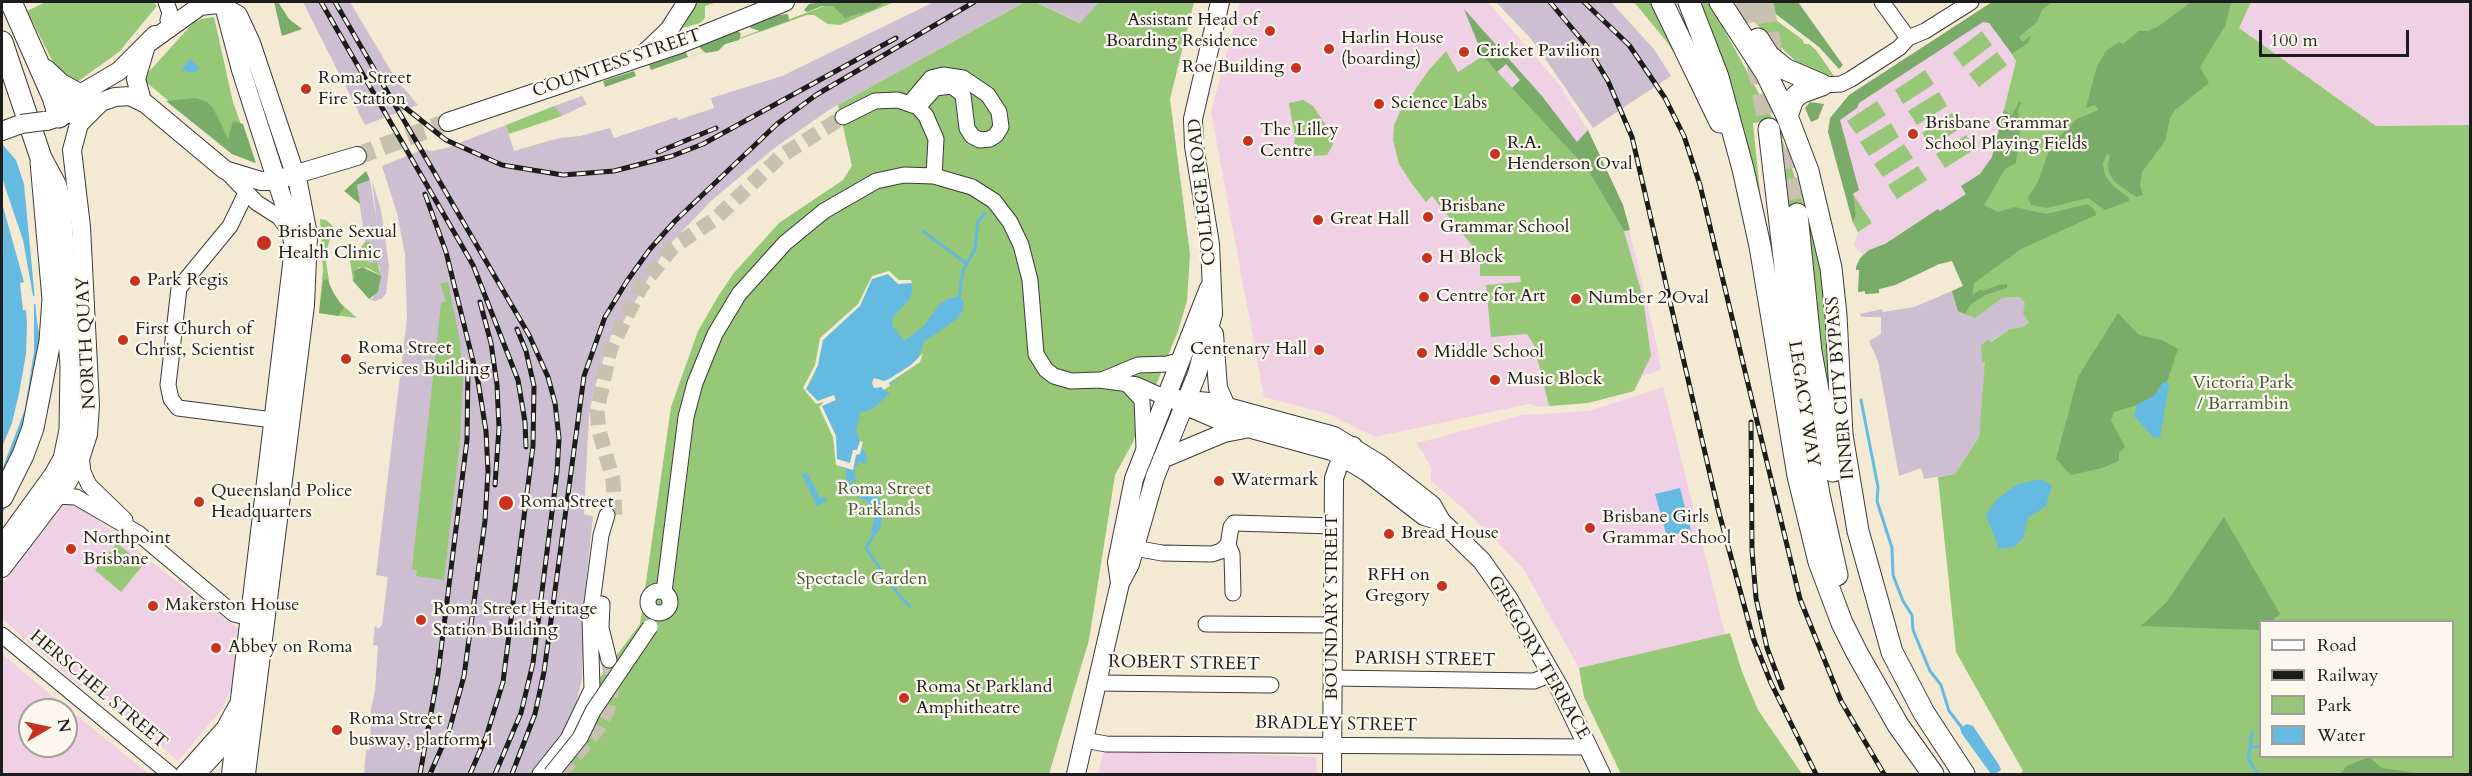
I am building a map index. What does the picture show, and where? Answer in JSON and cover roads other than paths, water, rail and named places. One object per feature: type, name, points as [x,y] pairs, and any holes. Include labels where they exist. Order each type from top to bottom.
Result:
[{"type":"highway","points":[[1662,2],[1713,107],[1753,210]]},
{"type":"highway","points":[[1689,2],[1726,105],[1753,210],[1792,448],[1808,522],[1833,600],[1869,673],[1898,725],[1933,774]]},
{"type":"highway","name":"INNER CITY BYPASS","points":[[1720,2],[1752,49],[1787,116],[1811,179],[1825,239],[1836,315],[1839,408],[1844,461],[1858,531],[1888,644],[1924,713],[1964,774]]},
{"type":"highway","points":[[1733,2],[1769,56],[1795,74],[1822,85]]},
{"type":"highway","points":[[13,3],[38,63],[50,115]]},
{"type":"highway","points":[[2,42],[41,158],[56,186],[61,213],[71,367],[70,430],[73,458]]},
{"type":"highway","points":[[38,63],[60,84],[80,95]]},
{"type":"highway","points":[[1787,116],[1793,99],[1800,93],[1822,85]]},
{"type":"highway","name":"LEGACY WAY","points":[[1769,129],[1789,309],[1806,430],[1832,556],[1869,673]]},
{"type":"highway","points":[[2,496],[23,455],[33,428],[46,368],[51,327],[53,299],[41,158]]},
{"type":"highway","name":"LEGACY WAY","points":[[1797,214],[1811,352],[1841,508],[1864,597],[1888,644]]},
{"type":"highway","points":[[56,494],[77,442],[76,384],[71,367]]},
{"type":"highway","name":"NORTH QUAY","points":[[2,548],[55,475],[73,458]]},
{"type":"main road","points":[[142,101],[136,79],[146,46],[167,11],[184,2]]},
{"type":"main road","points":[[638,58],[669,30],[687,2]]},
{"type":"main road","name":"COUNTESS STREET","points":[[448,122],[638,58],[785,2]]},
{"type":"main road","name":"COLLEGE ROAD","points":[[1120,583],[1130,564],[1148,496],[1206,349],[1213,314],[1210,244],[1194,146],[1193,119],[1196,96],[1220,2]]},
{"type":"main road","points":[[50,115],[119,71],[146,46],[194,9],[211,4],[223,4],[238,15],[245,28],[295,175],[308,235],[308,269],[256,620],[240,686],[231,774]]},
{"type":"main road","points":[[223,4],[292,236],[293,257],[273,420],[256,620],[254,705],[246,774]]},
{"type":"main road","points":[[2,130],[120,96],[142,101],[225,170],[251,180],[275,180],[357,156]]},
{"type":"main road","name":"NORTH QUAY","points":[[2,568],[56,494],[67,483],[73,458],[88,434],[90,405],[80,214],[72,146],[79,124],[101,102]]},
{"type":"main road","name":"COLLEGE ROAD","points":[[1120,583],[1117,562],[1130,495],[1144,450],[1182,360],[1212,278]]},
{"type":"main road","points":[[1213,314],[1218,388],[1226,406]]},
{"type":"main road","name":"GREGORY TERRACE","points":[[1166,398],[1226,406],[1328,433],[1349,452],[1432,505],[1441,521],[1464,542],[1491,573],[1552,674],[1601,774]]},
{"type":"main road","name":"GREGORY TERRACE","points":[[1186,402],[1219,420],[1349,452]]},
{"type":"main road","points":[[1162,459],[1224,433],[1251,428]]},
{"type":"main road","name":"BOUNDARY STREET","points":[[1332,774],[1334,478],[1349,452]]},
{"type":"main road","points":[[1076,774],[1120,583]]},
{"type":"street","points":[[1882,2],[1908,38]]},
{"type":"street","points":[[1822,85],[1840,84],[1851,79],[1899,48],[1908,38],[1925,31],[1971,2]]},
{"type":"street","points":[[943,75],[963,78],[988,95],[999,112],[1001,127],[990,139],[980,140],[972,136],[967,128],[963,95],[952,86],[935,88],[914,105],[921,87],[931,78],[943,75]]},
{"type":"street","points":[[843,117],[875,101],[898,100],[914,105],[926,116],[936,139],[934,176]]},
{"type":"street","points":[[225,170],[251,198],[279,217],[292,236]]},
{"type":"street","points":[[551,774],[580,738],[590,716],[658,612],[665,610],[669,604],[669,597],[664,592],[686,417],[704,358],[724,317],[771,256],[824,211],[876,182],[904,175],[934,176],[962,183],[985,195],[1010,222],[1021,245],[1030,280],[1036,354],[1046,370],[1062,379],[1099,380],[1137,385],[1166,398]]},
{"type":"street","points":[[273,420],[178,408],[171,399],[168,380],[179,288],[251,198],[275,180]]},
{"type":"street","points":[[1099,380],[1138,365],[1167,364],[1182,360]]},
{"type":"street","points":[[1122,383],[1134,389],[1142,400],[1144,450]]},
{"type":"street","points":[[73,458],[82,468],[89,485],[138,533],[234,614],[256,620]]},
{"type":"street","points":[[56,494],[76,497],[138,533]]},
{"type":"street","points":[[540,774],[568,739],[592,688],[590,618],[601,535],[611,515],[601,619],[609,660]]},
{"type":"street","points":[[1233,593],[1233,555],[1228,545],[1232,525],[1239,522],[1334,526]]},
{"type":"street","points":[[1134,548],[1162,553],[1212,554],[1228,545]]},
{"type":"street","points":[[1206,624],[1333,625]]},
{"type":"street","name":"HERSCHEL STREET","points":[[2,635],[170,774]]},
{"type":"street","name":"PARISH STREET","points":[[1333,678],[1534,681],[1552,674]]},
{"type":"street","name":"ROBERT STREET","points":[[1097,683],[1271,685]]},
{"type":"street","points":[[183,774],[229,722],[236,708],[240,686]]},
{"type":"street","points":[[198,774],[236,733],[254,705]]},
{"type":"street","name":"BRADLEY STREET","points":[[1084,740],[1106,744],[1589,747]]},
{"type":"water","points":[[190,59],[200,68],[194,72],[181,71]]},
{"type":"water","points":[[2,144],[16,160],[24,184],[37,321],[50,402],[32,456],[2,514]]},
{"type":"water","points":[[888,274],[898,284],[910,283],[913,287],[910,299],[893,317],[892,325],[904,341],[923,327],[939,305],[947,299],[957,297],[964,301],[963,310],[957,319],[924,342],[918,359],[884,390],[890,393],[874,408],[860,413],[856,431],[867,459],[865,465],[859,461],[858,466],[854,465],[856,480],[846,482],[846,469],[840,467],[837,459],[836,436],[822,406],[836,400],[833,395],[818,401],[806,389],[814,376],[823,340],[860,306],[872,279]]},
{"type":"water","points":[[2163,382],[2169,385],[2160,438],[2153,437],[2134,416],[2137,405],[2154,396]]},
{"type":"water","points":[[807,472],[820,498],[825,497],[827,501],[817,506],[802,474]]},
{"type":"water","points":[[2041,479],[2052,486],[2046,506],[2028,518],[2023,538],[2014,547],[1999,549],[1986,515],[1997,499],[2018,484]]},
{"type":"water","points":[[856,482],[856,485],[873,491],[882,504],[881,526],[876,535],[871,532],[874,519],[868,502],[853,494],[846,495],[846,483]]},
{"type":"water","points":[[1680,488],[1691,530],[1667,537],[1655,494]]},
{"type":"water","points":[[1967,724],[1973,726],[1999,765],[2001,770],[1995,774],[1991,774],[1962,734],[1960,728]]},
{"type":"waterway","points":[[959,298],[963,270],[975,249],[978,221],[985,213]]},
{"type":"waterway","points":[[923,231],[967,264]]},
{"type":"waterway","points":[[1861,400],[1878,487],[1877,501],[1892,548],[1893,575],[1903,601],[1912,615],[1913,630],[1930,671],[1941,685],[1949,711],[1963,729]]},
{"type":"waterway","points":[[875,532],[866,548],[900,597]]},
{"type":"waterway","points":[[902,598],[910,607]]},
{"type":"waterway","points":[[2250,748],[2252,732]]},
{"type":"waterway","points":[[2258,774],[2248,759],[2250,748],[2259,746]]},
{"type":"tunnel","points":[[1746,2],[1769,129]]},
{"type":"tunnel","points":[[1763,2],[1774,66]]},
{"type":"tunnel","points":[[615,515],[613,480],[599,431],[597,411],[610,350],[641,287],[673,247],[715,219],[781,156],[843,117]]},
{"type":"tunnel","points":[[1783,117],[1797,214]]},
{"type":"tunnel","points":[[357,156],[448,122]]},
{"type":"tunnel","points":[[561,773],[599,727],[608,709],[612,687],[609,660]]},
{"type":"railway","points":[[321,2],[473,265],[518,380],[525,422],[526,447]]},
{"type":"railway","points":[[335,2],[529,335],[548,377],[555,403],[559,438],[557,472],[533,663],[521,713],[495,774]]},
{"type":"railway","points":[[512,774],[535,714],[544,672],[584,376],[605,317],[650,249],[675,221],[777,124],[816,95],[974,2]]},
{"type":"railway","points":[[1550,2],[1586,45],[1608,81],[1632,137],[1718,509],[1753,638],[1771,683],[1816,774]]},
{"type":"railway","points":[[1584,2],[1629,45],[1665,98],[1684,136],[1700,185],[1800,599],[1841,701],[1884,774]]},
{"type":"railway","points":[[398,102],[446,140],[502,165],[563,175],[614,171],[672,156],[703,144],[896,38]]},
{"type":"railway","points":[[658,152],[716,128]]},
{"type":"railway","points":[[425,194],[446,252],[478,381],[486,431],[488,471],[485,521],[464,676],[449,731],[430,774]]},
{"type":"railway","points":[[480,302],[491,343],[497,385],[499,428],[495,485]]},
{"type":"railway","points":[[470,774],[486,737],[503,682],[533,446],[534,386],[526,351],[517,329]]},
{"type":"railway","points":[[420,774],[438,674],[467,440],[468,369]]},
{"type":"railway","points":[[1751,422],[1752,550],[1756,598],[1767,648],[1782,688]]},
{"type":"place","name":"Assistant Head of Boarding Residence","points":[[1270,31]]},
{"type":"place","name":"Harlin House (boarding)","points":[[1329,49]]},
{"type":"place","name":"Cricket Pavilion","points":[[1464,52]]},
{"type":"place","name":"Roe Building","points":[[1296,68]]},
{"type":"place","name":"Roma Street Fire Station","points":[[306,89]]},
{"type":"place","name":"Science Labs","points":[[1379,104]]},
{"type":"place","name":"Brisbane Grammar School Playing Fields","points":[[1913,134]]},
{"type":"place","name":"The Lilley Centre","points":[[1248,141]]},
{"type":"place","name":"R.A. Henderson Oval","points":[[1495,154]]},
{"type":"place","name":"Brisbane Grammar School","points":[[1428,217]]},
{"type":"place","name":"Great Hall","points":[[1318,220]]},
{"type":"place","name":"Brisbane Sexual Health Clinic","points":[[264,243]]},
{"type":"place","name":"H Block","points":[[1427,258]]},
{"type":"place","name":"Park Regis","points":[[135,281]]},
{"type":"place","name":"Centre for Art","points":[[1424,297]]},
{"type":"place","name":"Number 2 Oval","points":[[1576,299]]},
{"type":"place","name":"First Church of Christ, Scientist","points":[[123,340]]},
{"type":"place","name":"Centenary Hall","points":[[1319,350]]},
{"type":"place","name":"Middle School","points":[[1422,353]]},
{"type":"place","name":"Roma Street Services Building","points":[[346,359]]},
{"type":"place","name":"Music Block","points":[[1495,380]]},
{"type":"place","name":"Watermark","points":[[1219,481]]},
{"type":"place","name":"Queensland Police Headquarters","points":[[199,502]]},
{"type":"place","name":"Roma Street","points":[[506,503]]},
{"type":"place","name":"Brisbane Girls Grammar School","points":[[1590,528]]},
{"type":"place","name":"Bread House","points":[[1389,534]]},
{"type":"place","name":"Northpoint Brisbane","points":[[71,549]]},
{"type":"place","name":"RFH on Gregory","points":[[1442,586]]},
{"type":"place","name":"Makerston House","points":[[153,606]]},
{"type":"place","name":"Roma Street Heritage Station Building","points":[[421,620]]},
{"type":"place","name":"Abbey on Roma","points":[[216,648]]},
{"type":"place","name":"Roma St Parkland Amphitheatre","points":[[904,698]]},
{"type":"place","name":"Roma Street busway, platform 1","points":[[337,730]]},
{"type":"park label","name":"Victoria Park / Barrambin","points":[[2243,394]]},
{"type":"park label","name":"Roma Street Parklands","points":[[884,500]]},
{"type":"park label","name":"Spectacle Garden","points":[[862,580]]}]
